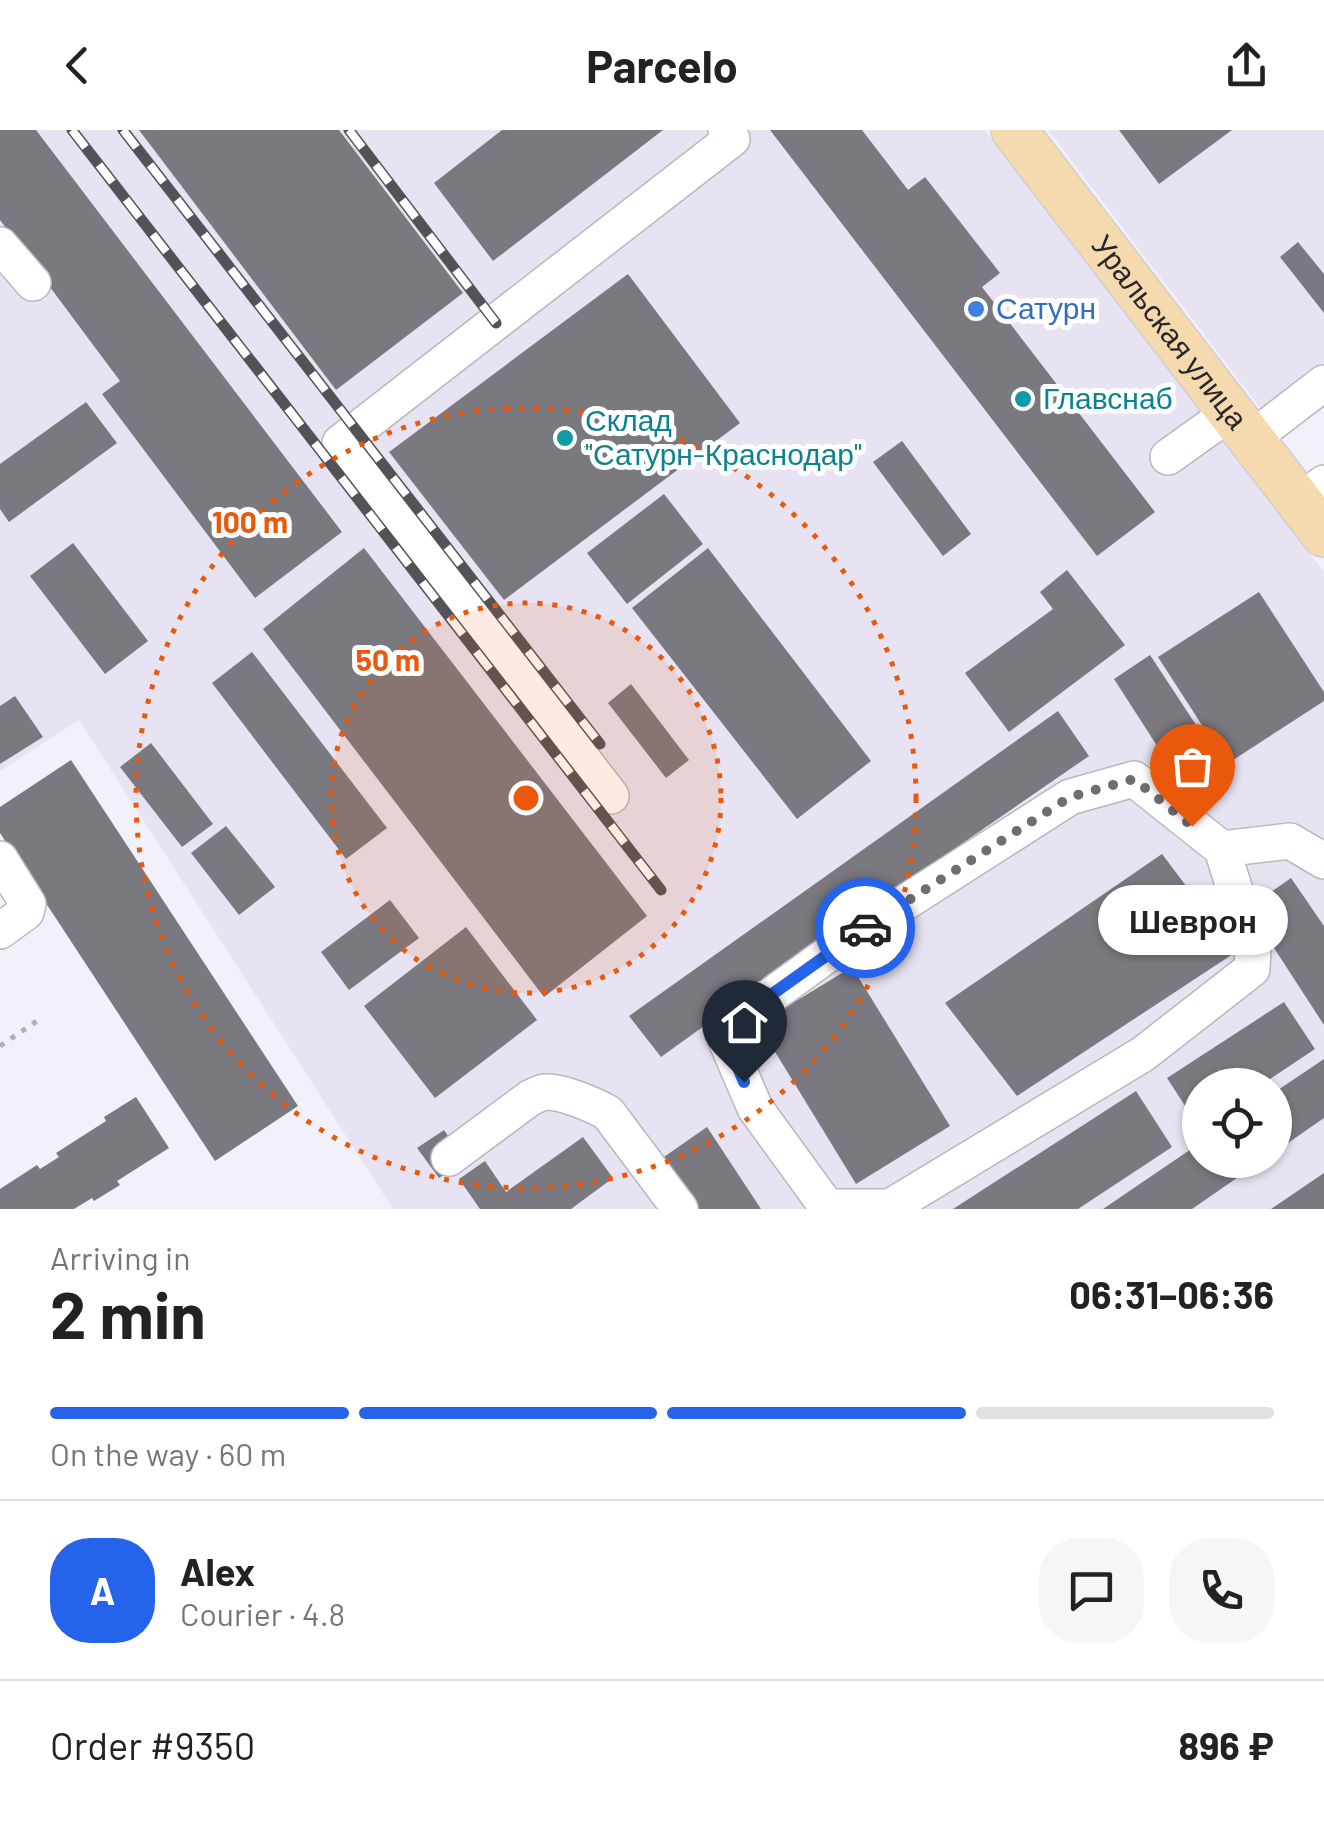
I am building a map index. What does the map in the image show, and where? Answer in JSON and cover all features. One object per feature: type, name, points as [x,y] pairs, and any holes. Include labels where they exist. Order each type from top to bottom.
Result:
[{"type":"main road","name":"Уральская улица","points":[[1017,130],[1246,429],[1319,510]]},
{"type":"lane","points":[[611,796],[340,442],[732,139],[726,130]]},
{"type":"lane","points":[[0,245],[33,282]]},
{"type":"lane","points":[[1168,457],[1246,429],[1324,383]]},
{"type":"lane","points":[[1222,850],[1252,948],[1252,969],[1143,1054],[890,1207],[826,1207],[755,1108],[722,1030],[856,934],[1070,797],[1134,779],[1222,850],[1290,840],[1324,861]]},
{"type":"lane","points":[[0,859],[28,904],[26,912],[0,931]]},
{"type":"lane","points":[[449,1158],[530,1098],[543,1092],[557,1094],[608,1113],[680,1209]]},
{"type":"path","points":[[0,1046],[44,1018]]},
{"type":"shaded area","points":[[0,130],[985,130],[1324,572],[1324,1209],[393,1209],[79,720],[0,771]]},
{"type":"shaded area","points":[[1048,130],[1324,130],[1324,394],[1277,430]]},
{"type":"building","points":[[0,130],[36,130],[342,532],[255,598],[102,394],[120,381],[0,220]]},
{"type":"building","points":[[139,130],[339,130],[463,293],[336,390]]},
{"type":"building","points":[[502,130],[663,130],[493,261],[434,183]]},
{"type":"building","name":"Главснаб","points":[[770,130],[862,130],[908,190],[925,177],[1000,273],[982,287],[1155,512],[1097,556]]},
{"type":"building","points":[[1119,130],[1232,130],[1159,184]]},
{"type":"building","points":[[1298,242],[1324,274],[1324,313],[1280,257]]},
{"type":"building","name":"Склад \"Сатурн-Краснодар\"","points":[[628,274],[740,423],[504,600],[389,452]]},
{"type":"building","points":[[86,402],[117,443],[9,522],[0,509],[0,464]]},
{"type":"building","points":[[902,441],[971,534],[943,556],[873,462]]},
{"type":"building","points":[[664,494],[703,544],[627,604],[587,553]]},
{"type":"building","points":[[73,543],[148,641],[105,674],[30,576]]},
{"type":"building","points":[[364,548],[647,916],[544,997],[263,629]]},
{"type":"building","points":[[708,548],[871,761],[797,819],[632,608]]},
{"type":"building","points":[[1067,570],[1125,645],[1009,732],[965,673],[1053,609],[1040,592]]},
{"type":"building","points":[[1259,592],[1324,692],[1324,701],[1227,764],[1158,657]]},
{"type":"building","points":[[252,652],[387,828],[346,859],[212,683]]},
{"type":"building","points":[[1150,655],[1200,731],[1163,755],[1114,679]]},
{"type":"building","points":[[631,684],[689,760],[666,778],[608,703]]},
{"type":"building","points":[[15,696],[43,737],[0,764],[0,706]]},
{"type":"building","points":[[1058,711],[1089,756],[661,1057],[629,1016]]},
{"type":"building","points":[[151,743],[213,824],[182,847],[120,767]]},
{"type":"building","points":[[71,760],[298,1106],[215,1161],[0,833],[0,807]]},
{"type":"building","points":[[226,826],[275,887],[239,915],[191,853]]},
{"type":"building","points":[[1162,854],[1236,952],[1017,1096],[945,1003]]},
{"type":"building","points":[[1291,878],[1324,926],[1324,1025],[1248,908]]},
{"type":"building","points":[[390,900],[419,938],[349,990],[321,952]]},
{"type":"building","points":[[466,927],[537,1020],[435,1098],[364,1006]]},
{"type":"building","points":[[852,967],[950,1126],[856,1184],[758,1024]]},
{"type":"building","points":[[1284,1002],[1315,1049],[1286,1068],[1182,1068]]},
{"type":"building","points":[[1324,1059],[1324,1118],[1292,1140],[1292,1081]]},
{"type":"building","points":[[1182,1068],[1182,1101],[1167,1078]]},
{"type":"building","points":[[1136,1091],[1172,1147],[1078,1209],[953,1209]]},
{"type":"building","points":[[136,1097],[169,1148],[117,1181],[120,1185],[74,1209],[0,1209],[0,1189],[37,1165],[40,1169],[59,1157],[56,1153]]},
{"type":"building","points":[[707,1127],[761,1209],[694,1209],[661,1159]]},
{"type":"building","points":[[444,1130],[465,1160],[439,1178],[417,1148]]},
{"type":"building","points":[[583,1137],[613,1178],[571,1209],[480,1209],[459,1179],[485,1161],[506,1192]]},
{"type":"building","points":[[1182,1155],[1182,1178],[1237,1178],[1192,1209],[1103,1209]]},
{"type":"building","points":[[1324,1173],[1324,1209],[1271,1209]]},
{"type":"railway","points":[[72,130],[661,890]]},
{"type":"railway","points":[[123,130],[600,744]]},
{"type":"railway","points":[[349,130],[496,323]]},
{"type":"way so far","points":[[865,928],[1070,797],[1134,779],[1192,826]]},
{"type":"place","name":"Сатурн","points":[[976,309]]},
{"type":"place","name":"Главснаб","points":[[1023,399]]},
{"type":"place","name":"Склад \"Сатурн-Краснодар\"","points":[[565,438]]},
{"type":"place","name":"Шеврон","points":[[1192,826]]},
{"type":"route","points":[[744,1082],[722,1030],[865,928]]}]
